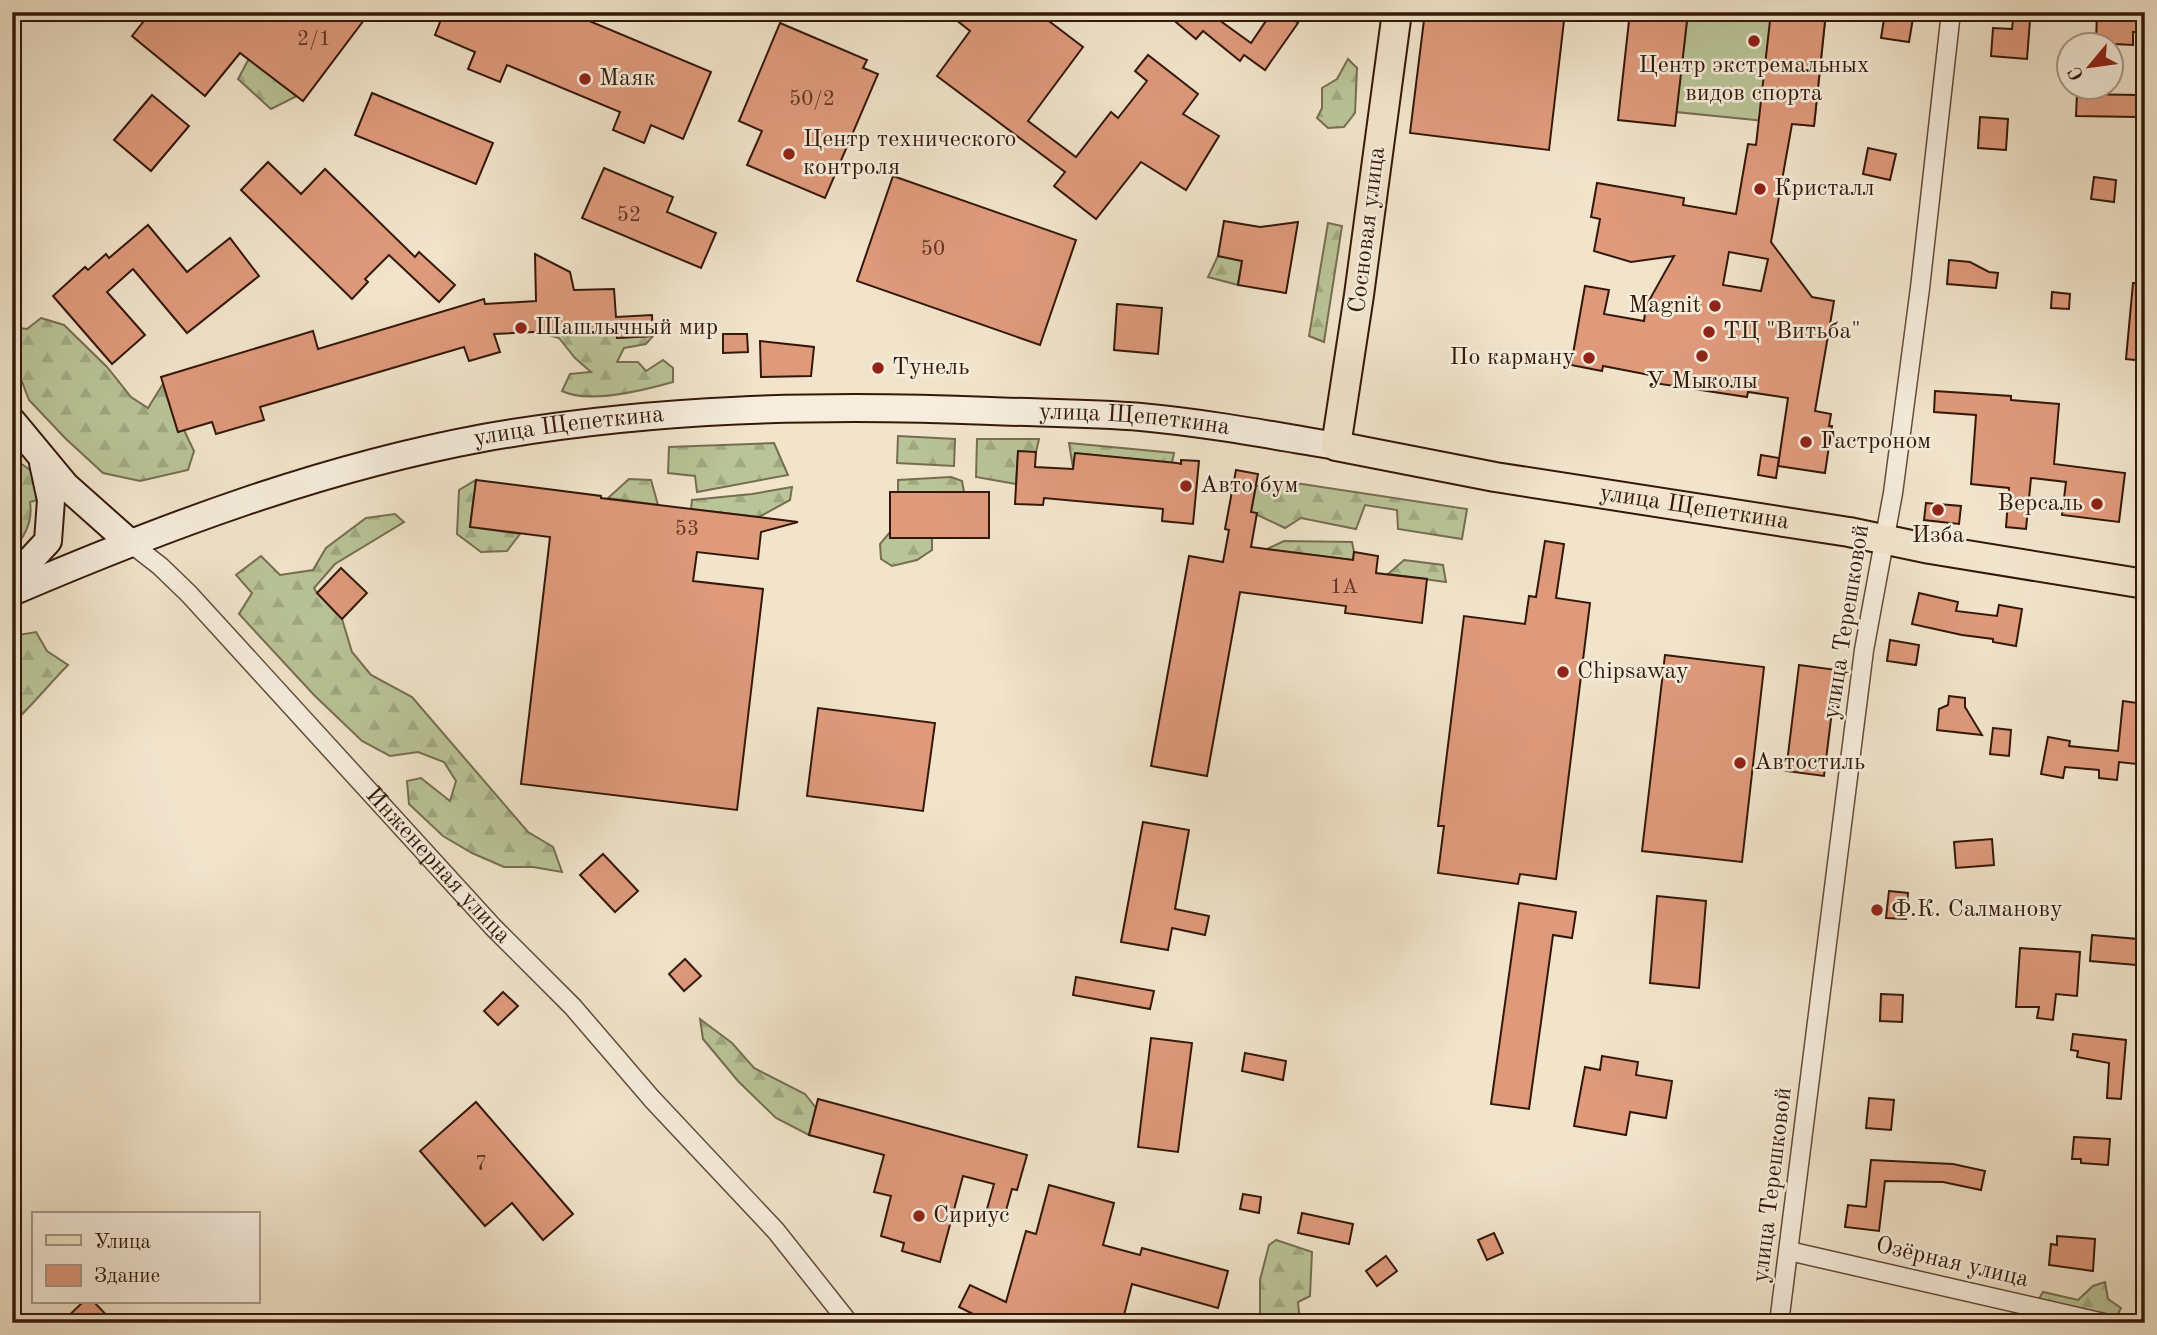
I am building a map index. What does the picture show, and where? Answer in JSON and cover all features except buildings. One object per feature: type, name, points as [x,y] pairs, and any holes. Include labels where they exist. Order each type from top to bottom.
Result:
[{"type":"main road","name":"Сосновая улица","points":[[1336,446],[1354,336],[1397,12]]},
{"type":"main road","name":"улица Щепеткина","points":[[12,592],[129,542],[298,484],[484,438],[631,417],[697,411],[903,407],[1140,417],[1237,429],[1495,477],[1849,532],[1885,541],[2145,584]]},
{"type":"main road","name":"Инженерная улица","points":[[12,421],[66,486],[129,542]]},
{"type":"main road","points":[[12,580],[48,541],[51,500],[42,457]]},
{"type":"street","name":"улица Терешковой","points":[[1779,1323],[1864,650],[1885,541],[1920,288],[1951,12]]},
{"type":"street","name":"Инженерная улица","points":[[129,542],[160,566],[189,594],[484,917],[573,1007],[652,1099],[776,1231],[849,1323]]},
{"type":"street","name":"Озёрная улица","points":[[1789,1251],[2104,1323]]},
{"type":"green space","name":"Центр экстремальных видов спорта","points":[[1688,12],[1826,12],[1814,126],[1676,112]]},
{"type":"green space","points":[[258,42],[297,96],[271,109],[238,79]]},
{"type":"green space","points":[[1348,59],[1357,68],[1355,113],[1344,127],[1328,128],[1317,118],[1322,108],[1322,88],[1337,79]]},
{"type":"green space","points":[[1328,223],[1342,226],[1324,342],[1309,336]]},
{"type":"green space","points":[[1218,256],[1242,261],[1238,285],[1208,277]]},
{"type":"green space","points":[[41,318],[64,325],[107,367],[131,397],[148,408],[163,384],[178,432],[184,430],[194,451],[188,470],[140,481],[103,473],[65,438],[29,400],[12,362],[12,327],[27,329]]},
{"type":"green space","points":[[616,328],[617,338],[653,336],[646,344],[624,348],[617,362],[638,362],[646,371],[663,360],[673,368],[673,382],[601,396],[573,395],[562,391],[570,374],[591,372],[559,338],[538,332]]},
{"type":"green space","points":[[898,436],[955,439],[954,466],[897,463]]},
{"type":"green space","points":[[977,439],[1039,439],[1036,452],[1018,452],[1016,484],[976,477]]},
{"type":"green space","points":[[774,443],[788,475],[697,492],[695,476],[668,473],[669,447]]},
{"type":"green space","points":[[1069,443],[1174,453],[1172,463],[1075,453],[1073,468]]},
{"type":"green space","points":[[12,457],[37,475],[42,499],[30,502],[27,528],[12,550]]},
{"type":"green space","points":[[951,477],[962,481],[964,492],[898,492],[898,480]]},
{"type":"green space","points":[[629,479],[651,480],[658,505],[608,498]]},
{"type":"green space","points":[[476,480],[470,527],[520,534],[507,551],[481,552],[457,534],[459,490]]},
{"type":"green space","points":[[1282,481],[1467,509],[1462,539],[1398,529],[1397,510],[1365,505],[1356,529],[1301,518],[1285,528],[1251,512],[1256,486]]},
{"type":"green space","points":[[792,487],[790,500],[759,517],[691,509],[692,500]]},
{"type":"green space","points":[[395,514],[404,522],[335,564],[314,588],[342,619],[352,652],[371,675],[412,697],[528,832],[553,847],[562,872],[533,867],[504,867],[443,836],[409,804],[407,781],[421,778],[450,801],[456,781],[444,762],[418,752],[390,756],[362,741],[314,695],[239,614],[252,593],[236,575],[261,556],[280,575],[313,570],[326,548],[366,518]]},
{"type":"green space","points":[[890,532],[890,538],[932,538],[932,550],[917,560],[892,566],[881,559],[880,544]]},
{"type":"green space","points":[[1284,541],[1352,542],[1353,560],[1267,549]]},
{"type":"green space","points":[[1404,560],[1443,565],[1446,582],[1388,574]]},
{"type":"green space","points":[[36,632],[47,651],[68,665],[12,724],[12,636]]},
{"type":"green space","points":[[700,1019],[732,1043],[754,1068],[805,1094],[816,1108],[809,1135],[776,1118],[738,1081],[703,1039]]},
{"type":"green space","points":[[1276,1240],[1312,1252],[1310,1296],[1298,1302],[1300,1323],[1260,1323],[1260,1280],[1269,1245]]},
{"type":"green space","points":[[2105,1282],[2108,1299],[2121,1308],[2113,1323],[2077,1323],[2037,1302],[2043,1292],[2078,1300],[2093,1286]]},
{"type":"place","name":"Центр экстремальных видов спорта","points":[[1754,41]]},
{"type":"place","name":"Маяк","points":[[585,79]]},
{"type":"place","name":"Центр технического контроля","points":[[789,154]]},
{"type":"place","name":"Кристалл","points":[[1760,189]]},
{"type":"place","name":"Magnit","points":[[1715,306]]},
{"type":"place","name":"Шашлычный мир","points":[[521,328]]},
{"type":"place","name":"ТЦ \"Витьба\"","points":[[1709,332]]},
{"type":"place","name":"У Мыколы","points":[[1702,356]]},
{"type":"place","name":"По карману","points":[[1589,358]]},
{"type":"place","name":"Тунель","points":[[878,368]]},
{"type":"place","name":"Гастроном","points":[[1806,442]]},
{"type":"place","name":"Авто бум","points":[[1186,486]]},
{"type":"place","name":"Версаль","points":[[2097,504]]},
{"type":"place","name":"Изба","points":[[1938,510]]},
{"type":"place","name":"Chipsaway","points":[[1563,672]]},
{"type":"place","name":"Автостиль","points":[[1740,763]]},
{"type":"place","name":"Ф.К. Салманову","points":[[1877,910]]},
{"type":"place","name":"Сириус","points":[[919,1216]]}]
